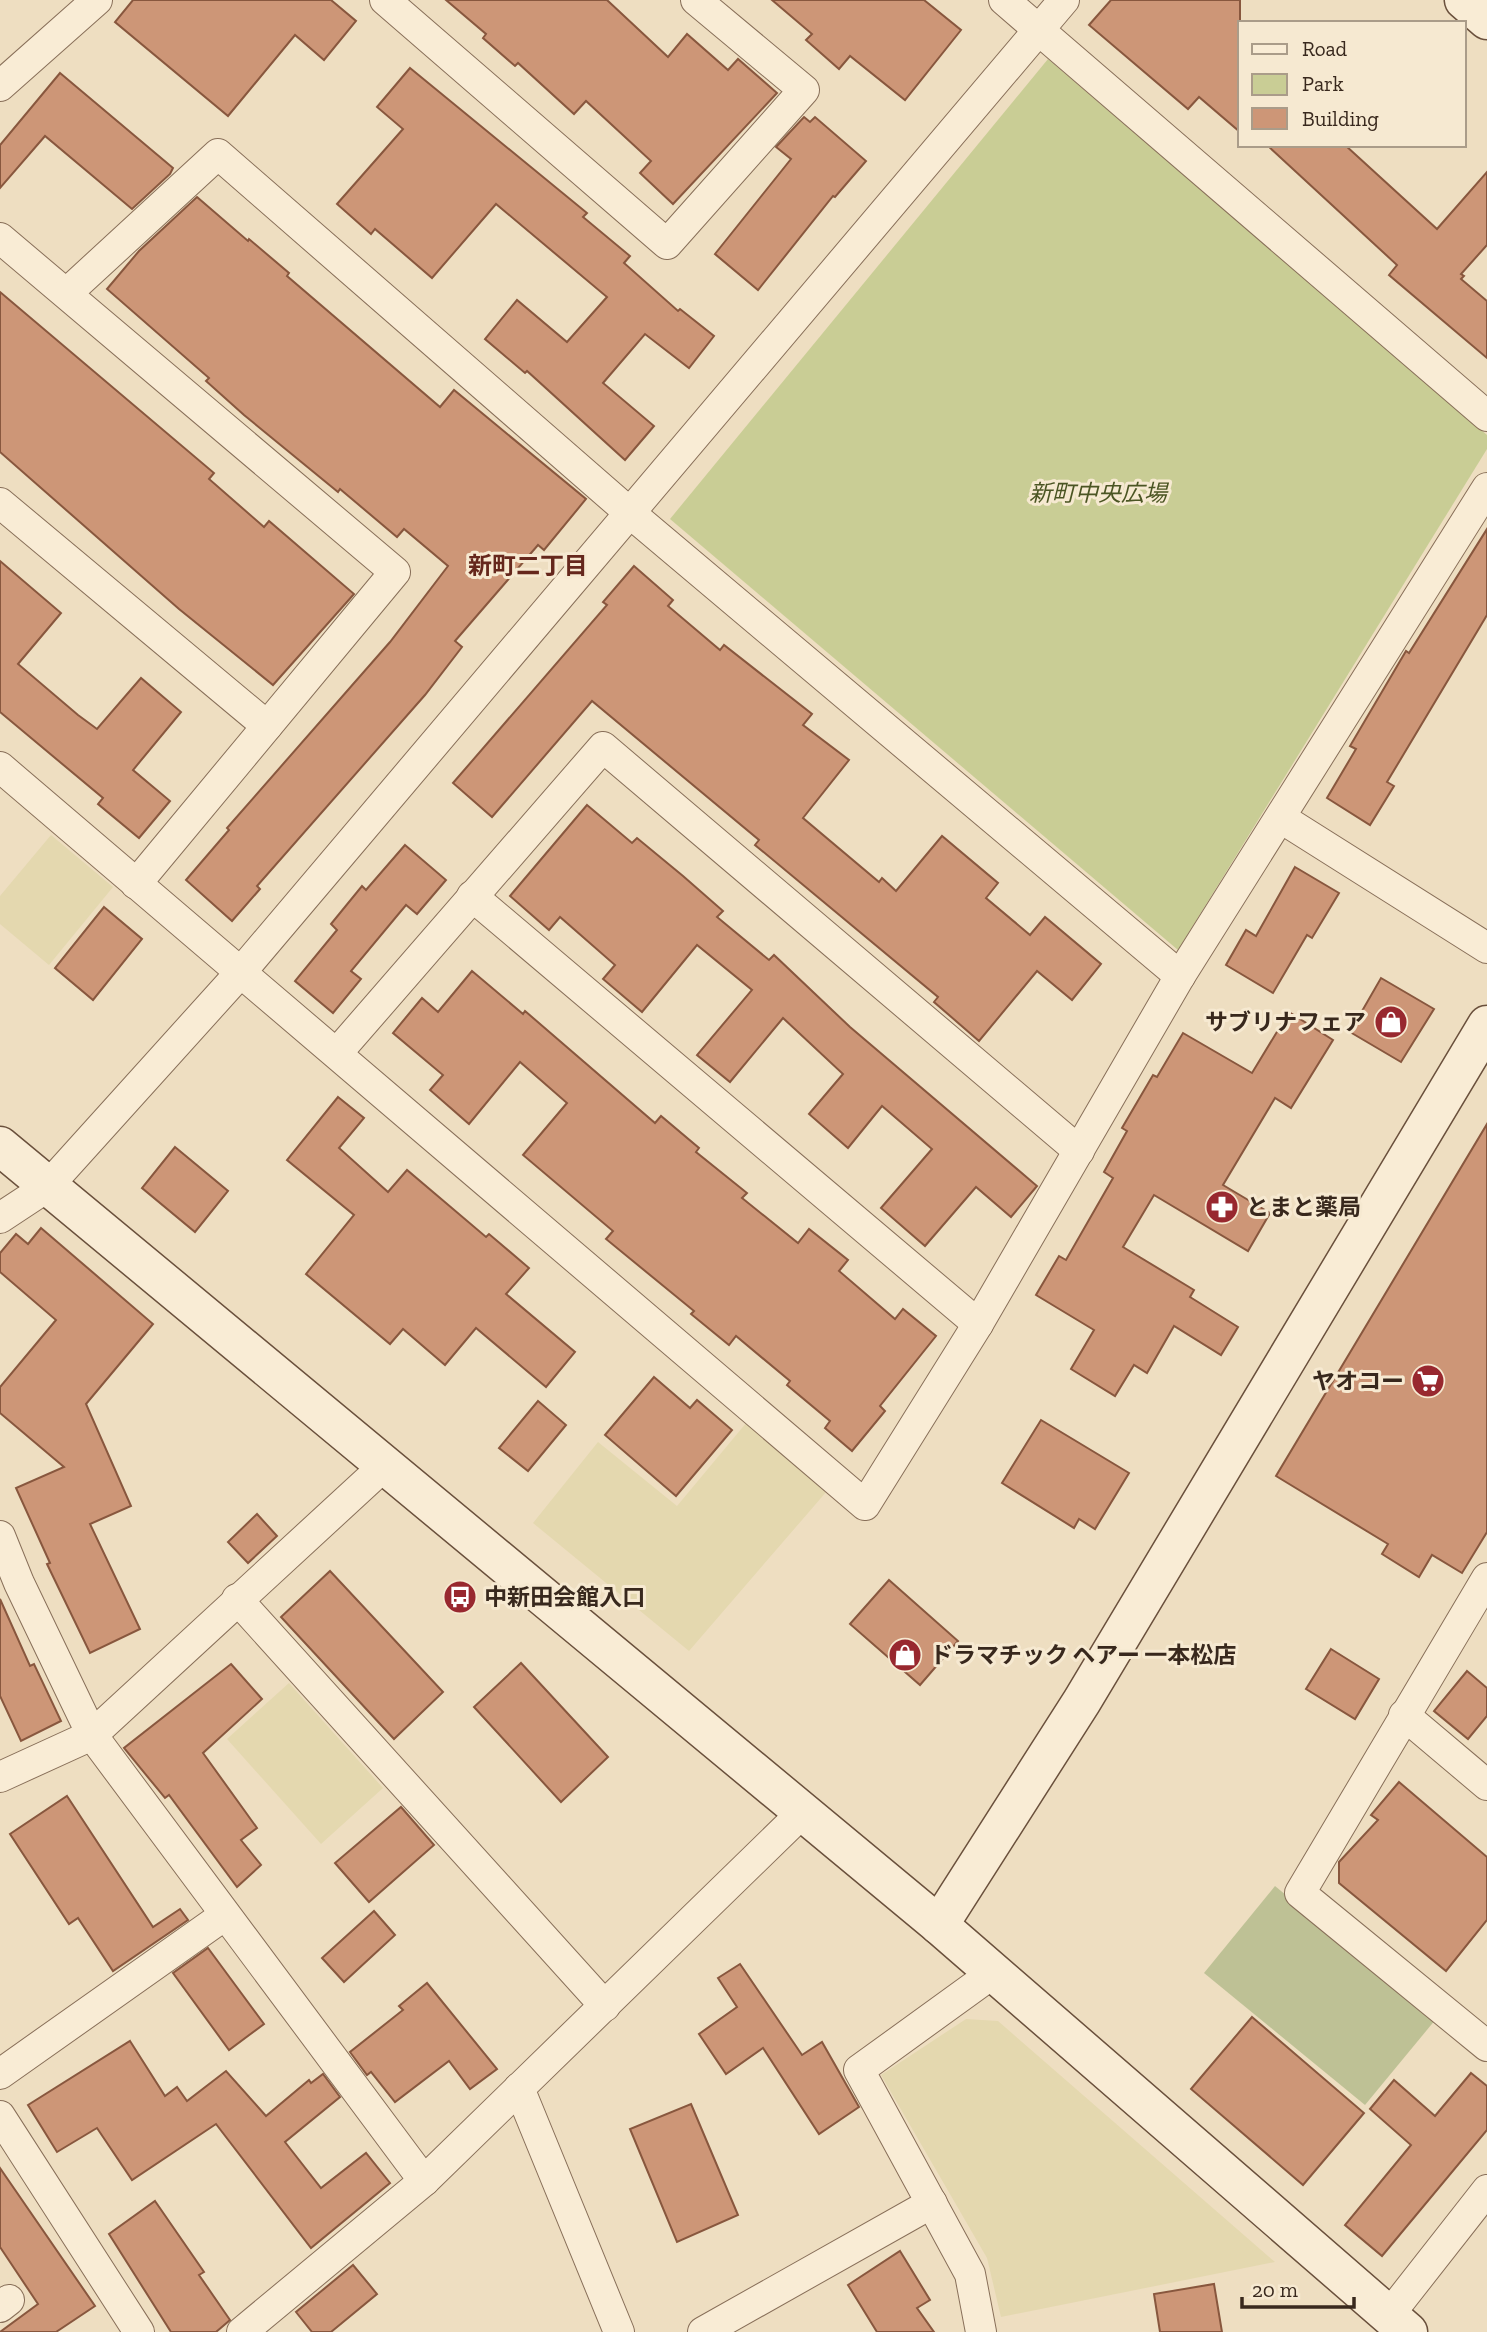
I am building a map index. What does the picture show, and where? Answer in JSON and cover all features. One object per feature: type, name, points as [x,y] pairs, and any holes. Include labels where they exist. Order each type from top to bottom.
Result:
[{"type":"street","points":[[0,86],[97,0]]},
{"type":"street","points":[[385,0],[667,244],[804,90],[696,0]]},
{"type":"street","points":[[1004,0],[1487,416]]},
{"type":"street","points":[[0,1218],[47,1187],[241,972],[502,659],[630,513],[1064,0]]},
{"type":"street","points":[[1464,0],[1487,20]]},
{"type":"street","points":[[67,293],[218,154],[630,513],[1180,976]]},
{"type":"street","points":[[0,238],[395,572],[136,884]]},
{"type":"street","points":[[0,767],[865,1505],[978,1324],[1180,976],[1487,488]]},
{"type":"street","points":[[0,503],[267,726]]},
{"type":"street","points":[[337,1053],[603,747],[1079,1151]]},
{"type":"street","points":[[1281,818],[1487,948]]},
{"type":"street","points":[[472,897],[978,1324]]},
{"type":"street","points":[[939,1925],[1082,1701],[1487,1025]]},
{"type":"street","points":[[0,1146],[939,1925],[1398,2324],[1487,2190]]},
{"type":"street","points":[[0,1777],[92,1735],[384,1466]]},
{"type":"street","points":[[0,1536],[9,1587],[92,1735],[424,2181]]},
{"type":"street","points":[[1487,1578],[1300,1893],[1487,2046]]},
{"type":"street","points":[[237,1599],[605,2006]]},
{"type":"street","points":[[1404,1715],[1487,1785]]},
{"type":"street","points":[[242,2332],[424,2181],[803,1813]]},
{"type":"street","points":[[0,2074],[225,1915]]},
{"type":"street","points":[[981,2332],[970,2274],[859,2070],[993,1973]]},
{"type":"street","points":[[519,2088],[620,2332]]},
{"type":"street","points":[[0,2116],[139,2332]]},
{"type":"street","points":[[703,2332],[932,2203]]},
{"type":"shaded area","points":[[51,835],[113,887],[49,965],[0,924],[0,896]]},
{"type":"shaded area","points":[[747,1422],[827,1491],[689,1651],[533,1523],[598,1442],[677,1506]]},
{"type":"shaded area","points":[[289,1683],[383,1788],[321,1844],[227,1739]]},
{"type":"shaded area","points":[[966,2019],[998,2021],[1275,2262],[1001,2317],[987,2258],[881,2075]]},
{"type":"green space","name":"新町中央広場","points":[[1048,59],[1487,435],[1487,449],[1178,950],[670,519]]},
{"type":"green space","points":[[1275,1886],[1436,2019],[1365,2105],[1204,1973]]},
{"type":"building","points":[[133,0],[331,0],[356,21],[324,60],[295,35],[228,116],[115,22]]},
{"type":"building","points":[[446,0],[607,0],[668,57],[687,34],[728,70],[738,59],[777,93],[673,204],[640,173],[651,161],[586,101],[574,114],[518,63],[515,66],[483,38],[486,34]]},
{"type":"building","points":[[772,0],[924,0],[961,30],[905,100],[850,56],[839,69],[806,40],[812,34]]},
{"type":"building","points":[[1111,0],[1240,0],[1238,130],[1199,97],[1188,109],[1089,25]]},
{"type":"building","points":[[410,68],[587,213],[583,217],[630,256],[624,263],[678,311],[680,309],[714,336],[689,368],[645,334],[603,383],[654,426],[625,460],[527,371],[525,373],[485,339],[517,300],[567,342],[607,297],[496,204],[432,278],[375,229],[371,234],[337,204],[403,129],[377,107]]},
{"type":"building","points":[[60,73],[173,168],[170,174],[132,209],[45,136],[0,188],[0,145]]},
{"type":"building","points":[[804,117],[810,122],[815,117],[866,161],[835,197],[833,196],[758,290],[715,254],[791,159],[776,147]]},
{"type":"building","points":[[1269,147],[1347,147],[1437,229],[1487,172],[1487,245],[1461,274],[1464,276],[1461,279],[1487,301],[1487,358],[1389,275],[1397,265]]},
{"type":"building","points":[[197,197],[289,273],[287,276],[440,407],[454,390],[586,499],[544,550],[538,545],[455,641],[462,647],[425,695],[257,886],[260,889],[232,921],[186,880],[229,830],[227,828],[390,642],[448,566],[404,529],[397,537],[340,489],[338,492],[244,415],[206,381],[209,378],[107,289],[139,251]]},
{"type":"building","points":[[0,292],[214,473],[209,479],[264,527],[269,521],[354,594],[273,685],[179,609],[0,452]]},
{"type":"building","points":[[1487,529],[1487,615],[1387,782],[1394,786],[1370,825],[1327,798],[1356,749],[1350,746],[1406,651],[1409,653]]},
{"type":"building","points":[[0,561],[61,613],[18,664],[78,715],[97,729],[141,678],[181,712],[133,770],[170,801],[139,838],[98,804],[103,798],[0,712]]},
{"type":"building","points":[[634,566],[673,600],[668,606],[720,650],[724,645],[812,714],[803,725],[849,760],[803,818],[879,882],[882,878],[896,891],[942,836],[998,883],[986,898],[1030,935],[1045,917],[1101,964],[1072,1000],[1037,971],[979,1041],[934,1002],[938,997],[755,845],[759,840],[592,701],[492,817],[453,783],[607,605],[603,602]]},
{"type":"building","points":[[587,805],[632,843],[637,838],[683,876],[723,911],[717,917],[769,960],[774,955],[850,1027],[1037,1186],[1011,1217],[976,1187],[925,1246],[881,1208],[932,1149],[882,1106],[848,1148],[809,1114],[843,1074],[783,1018],[730,1082],[697,1055],[752,990],[697,945],[642,1012],[603,979],[615,965],[560,917],[549,930],[510,896]]},
{"type":"building","points":[[405,845],[446,880],[417,914],[406,905],[351,971],[361,979],[333,1013],[295,981],[337,930],[331,924],[362,886],[366,890]]},
{"type":"building","points":[[1295,867],[1339,893],[1312,938],[1307,935],[1273,993],[1226,965],[1246,930],[1256,936]]},
{"type":"building","points":[[104,907],[142,939],[93,1000],[55,968]]},
{"type":"building","points":[[472,971],[523,1014],[525,1011],[655,1123],[661,1116],[699,1148],[696,1152],[747,1193],[742,1198],[798,1243],[809,1229],[848,1260],[839,1271],[895,1319],[903,1309],[936,1336],[880,1406],[885,1411],[852,1451],[825,1428],[830,1421],[787,1385],[790,1381],[736,1336],[729,1345],[691,1314],[694,1311],[606,1239],[613,1231],[523,1155],[567,1103],[520,1062],[469,1124],[430,1090],[443,1075],[393,1033],[422,998],[438,1012]]},
{"type":"building","points":[[1381,978],[1434,1009],[1401,1062],[1350,1032]]},
{"type":"building","points":[[1289,1012],[1333,1040],[1291,1108],[1275,1098],[1223,1185],[1270,1213],[1248,1251],[1154,1195],[1123,1247],[1194,1290],[1190,1297],[1238,1327],[1221,1355],[1174,1326],[1147,1373],[1134,1365],[1115,1396],[1071,1369],[1094,1330],[1036,1295],[1059,1256],[1066,1260],[1113,1178],[1104,1172],[1127,1131],[1122,1128],[1153,1075],[1157,1077],[1183,1033],[1252,1073]]},
{"type":"building","points":[[338,1097],[364,1118],[339,1148],[388,1192],[407,1170],[486,1237],[489,1234],[529,1268],[506,1294],[575,1352],[546,1387],[476,1328],[445,1365],[403,1329],[390,1344],[306,1274],[354,1215],[287,1160]]},
{"type":"building","points":[[1487,1124],[1487,1532],[1462,1573],[1432,1555],[1419,1577],[1382,1554],[1388,1544],[1276,1476]]},
{"type":"building","points":[[175,1147],[228,1191],[195,1232],[142,1188]]},
{"type":"building","points":[[41,1228],[153,1324],[86,1404],[131,1506],[90,1524],[140,1629],[90,1653],[47,1564],[50,1563],[16,1488],[64,1467],[0,1413],[0,1387],[56,1320],[0,1272],[0,1253],[16,1234],[28,1244]]},
{"type":"building","points":[[654,1377],[690,1408],[697,1400],[732,1430],[676,1496],[605,1435]]},
{"type":"building","points":[[538,1401],[566,1425],[528,1471],[499,1448]]},
{"type":"building","points":[[1041,1420],[1129,1473],[1095,1529],[1079,1519],[1074,1528],[1002,1483]]},
{"type":"building","points":[[257,1514],[277,1536],[248,1563],[228,1542]]},
{"type":"building","points":[[330,1571],[443,1692],[394,1739],[281,1617]]},
{"type":"building","points":[[889,1580],[958,1641],[920,1685],[850,1624]]},
{"type":"building","points":[[0,1599],[30,1666],[34,1664],[61,1721],[21,1741],[0,1696]]},
{"type":"building","points":[[1331,1649],[1379,1679],[1355,1719],[1306,1689]]},
{"type":"building","points":[[521,1663],[608,1757],[561,1802],[474,1707]]},
{"type":"building","points":[[231,1664],[262,1699],[203,1753],[257,1828],[241,1840],[261,1865],[237,1887],[169,1795],[165,1798],[124,1748]]},
{"type":"building","points":[[1467,1671],[1487,1688],[1487,1716],[1468,1739],[1434,1711]]},
{"type":"building","points":[[1399,1782],[1487,1857],[1487,1920],[1446,1971],[1339,1883],[1339,1862],[1378,1820],[1371,1815]]},
{"type":"building","points":[[67,1796],[153,1927],[180,1909],[188,1920],[113,1971],[78,1918],[69,1924],[10,1834]]},
{"type":"building","points":[[401,1807],[434,1845],[369,1902],[335,1863]]},
{"type":"building","points":[[374,1911],[395,1935],[344,1982],[322,1958]]},
{"type":"building","points":[[208,1948],[264,2024],[229,2050],[173,1973]]},
{"type":"building","points":[[740,1964],[802,2055],[822,2042],[859,2107],[819,2134],[763,2048],[726,2074],[699,2034],[737,2007],[718,1978]]},
{"type":"building","points":[[427,1983],[497,2069],[470,2089],[449,2061],[395,2102],[371,2072],[367,2075],[350,2052],[403,2010],[399,2006]]},
{"type":"building","points":[[1252,2017],[1364,2113],[1303,2185],[1191,2089]]},
{"type":"building","points":[[130,2041],[165,2096],[177,2087],[187,2101],[226,2071],[266,2116],[309,2080],[311,2083],[323,2074],[340,2097],[285,2142],[321,2188],[366,2153],[390,2183],[311,2248],[216,2124],[132,2180],[97,2128],[57,2152],[28,2105]]},
{"type":"building","points":[[1471,2073],[1487,2086],[1487,2130],[1382,2256],[1345,2225],[1411,2145],[1370,2109],[1394,2080],[1435,2116]]},
{"type":"building","points":[[691,2104],[738,2215],[677,2242],[630,2129]]},
{"type":"building","points":[[0,2168],[95,2306],[56,2332],[0,2332],[38,2304],[0,2247]]},
{"type":"building","points":[[155,2201],[204,2272],[199,2275],[230,2320],[216,2332],[171,2332],[109,2234]]},
{"type":"building","points":[[900,2251],[930,2300],[917,2308],[934,2332],[877,2332],[848,2285]]},
{"type":"building","points":[[353,2265],[377,2294],[331,2332],[312,2332],[296,2312]]},
{"type":"building","points":[[1214,2284],[1222,2332],[1160,2332],[1154,2294]]},
{"type":"place","name":"サブリナフェア","points":[[1391,1022]]},
{"type":"place","name":"とまと薬局","points":[[1222,1207]]},
{"type":"place","name":"ヤオコー","points":[[1428,1381]]},
{"type":"place","name":"中新田会館入口","points":[[460,1597]]},
{"type":"place","name":"ドラマチック ヘアー 一本松店","points":[[905,1655]]},
{"type":"district","name":"新町二丁目","points":[[528,566]]}]
